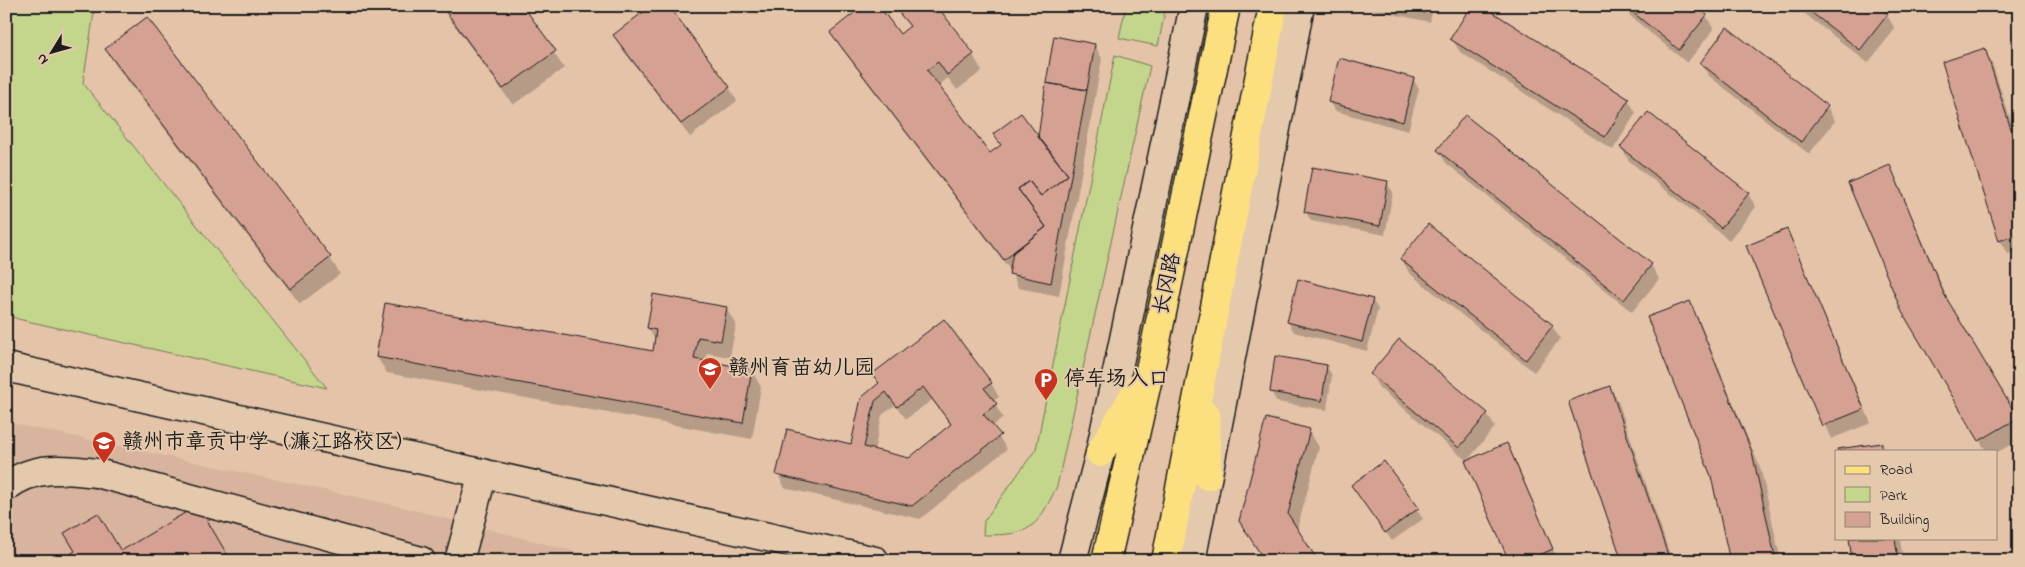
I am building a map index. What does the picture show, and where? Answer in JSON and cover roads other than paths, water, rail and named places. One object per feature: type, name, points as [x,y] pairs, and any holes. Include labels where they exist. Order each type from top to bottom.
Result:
[{"type":"main road","name":"长冈路","points":[[1106,561],[1151,365],[1226,6]]},
{"type":"main road","points":[[1166,561],[1274,6]]},
{"type":"main road","points":[[1205,360],[1207,476]]},
{"type":"main road","points":[[1100,453],[1151,365]]},
{"type":"street","points":[[1072,561],[1100,453],[1194,6]]},
{"type":"street","points":[[1191,561],[1300,6]]},
{"type":"street","points":[[6,367],[875,561]]},
{"type":"street","points":[[6,487],[36,471],[64,469],[97,473],[421,561]]},
{"type":"street","points":[[459,561],[483,473]]},
{"type":"place","name":"赣州育苗幼儿园","points":[[710,390]]},
{"type":"place","name":"停车场入口","points":[[1046,401]]},
{"type":"place","name":"赣州市章贡中学（濂江路校区）","points":[[104,464]]}]
